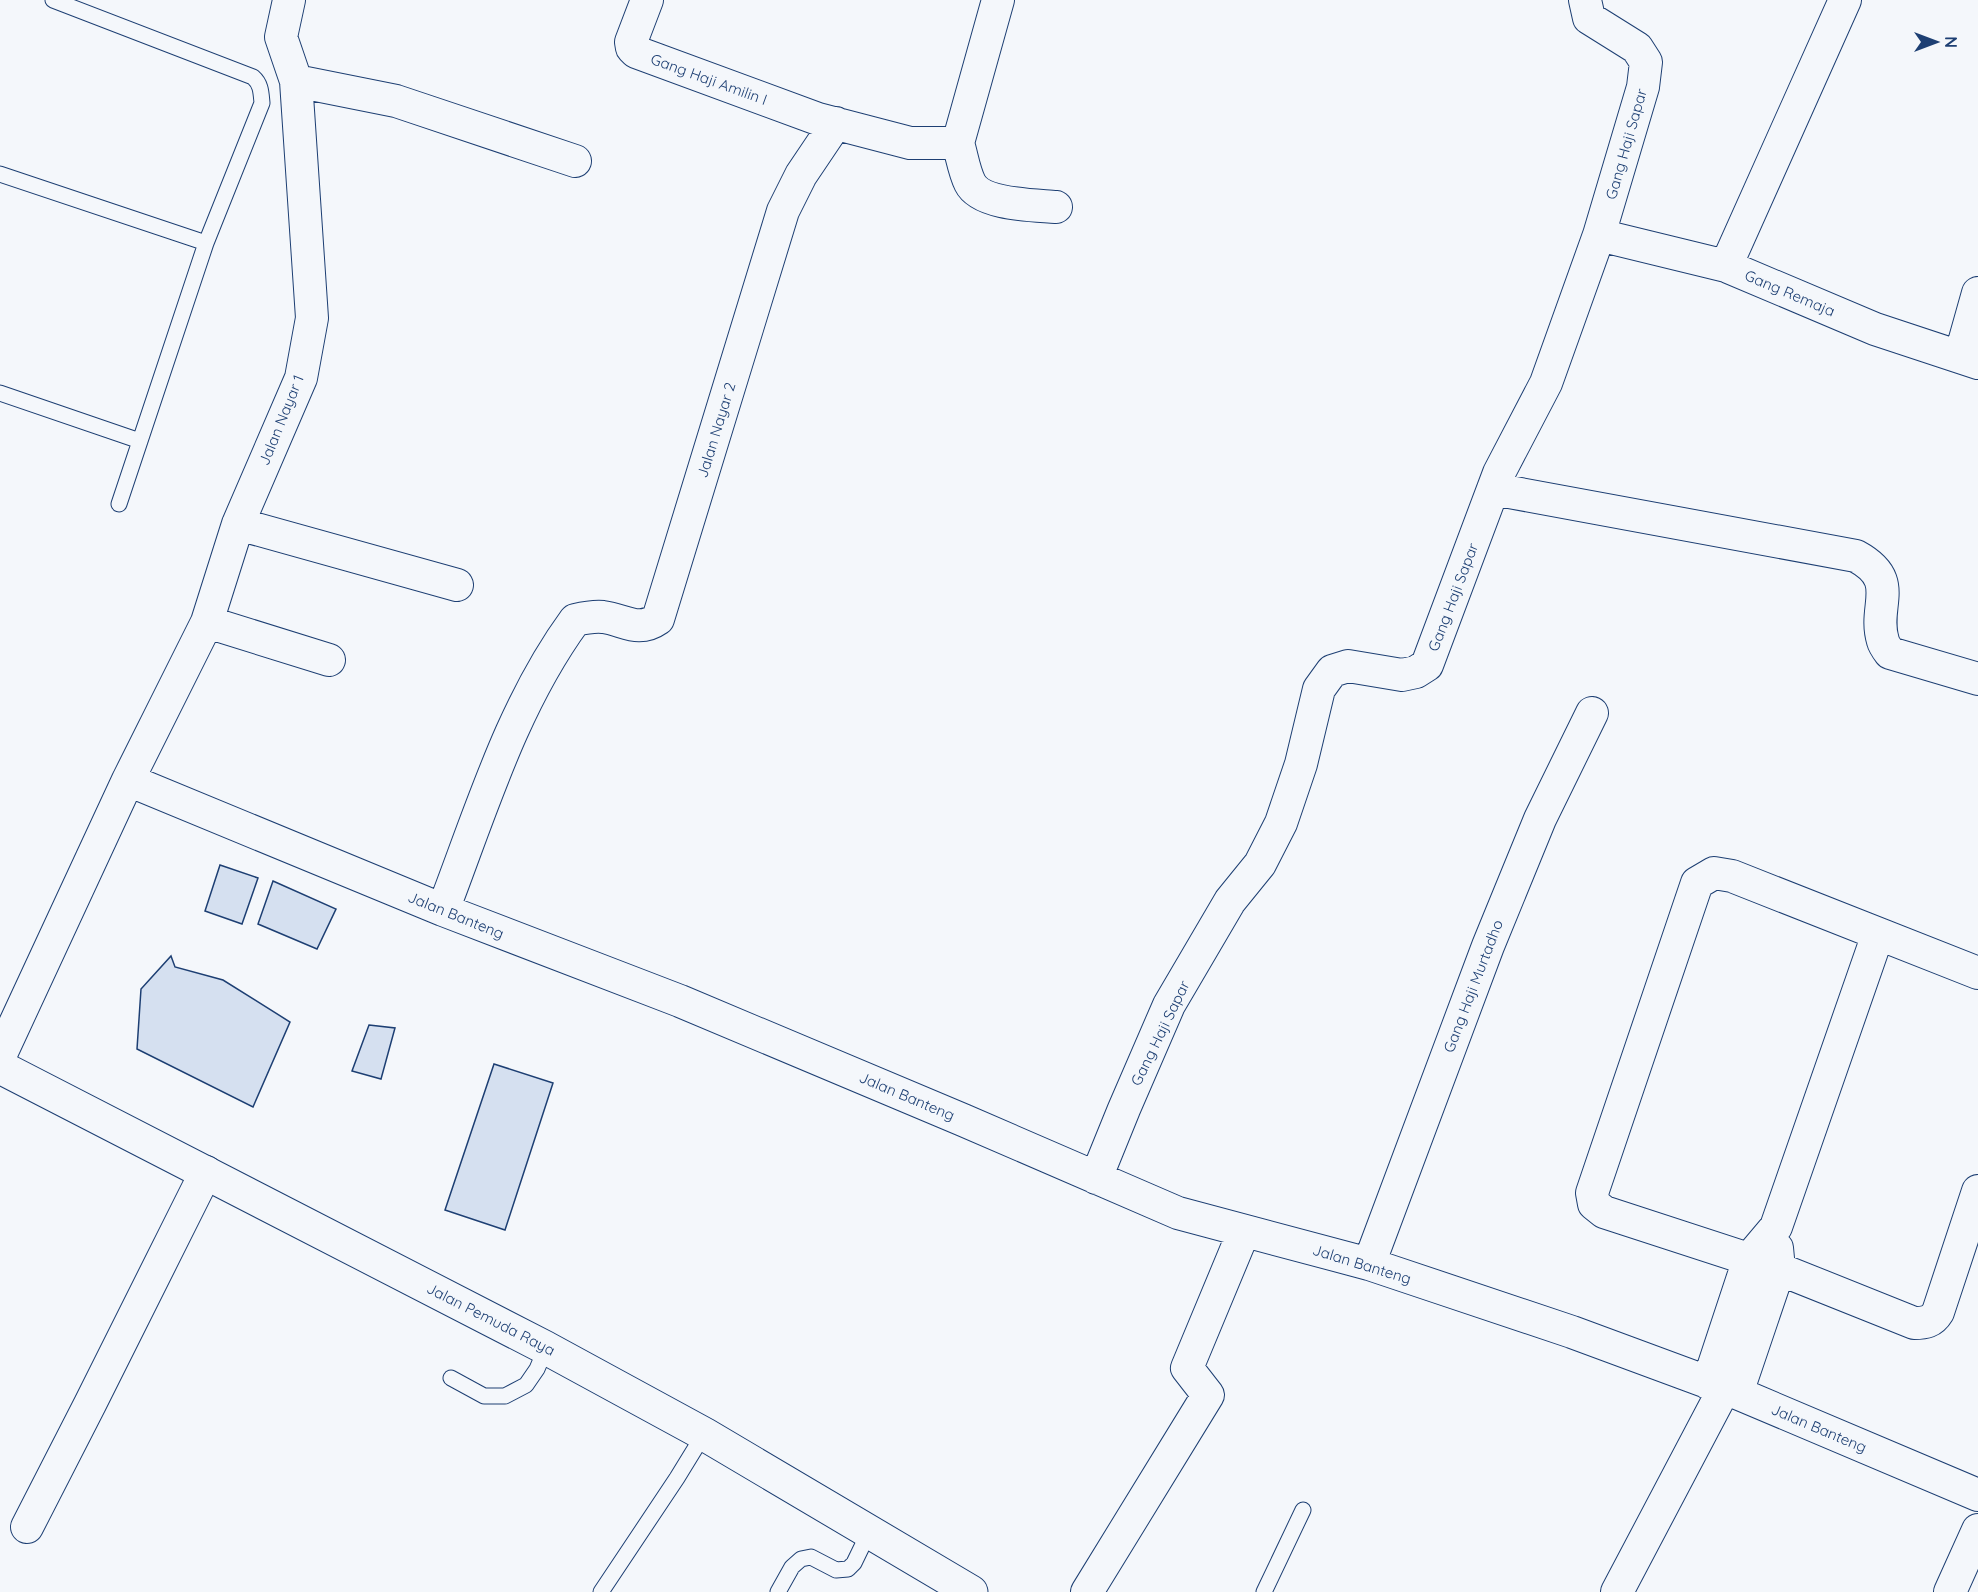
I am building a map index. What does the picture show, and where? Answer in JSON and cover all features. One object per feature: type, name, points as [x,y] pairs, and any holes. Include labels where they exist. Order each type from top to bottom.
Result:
[{"type":"main road","name":"Jalan Pemuda Raya","points":[[0,1067],[546,1348],[704,1434],[971,1592]]},
{"type":"street","name":"Jalan Nayar 1","points":[[128,780],[207,622],[238,524],[301,378],[312,318],[296,81],[281,37],[290,0]]},
{"type":"street","name":"Gang Haji Amilin I","points":[[647,0],[631,42],[636,52],[818,119],[836,123]]},
{"type":"street","points":[[998,0],[958,143],[970,184],[980,194],[1004,201],[1056,207]]},
{"type":"street","name":"Gang Haji Sapar","points":[[1096,1178],[1169,1005],[1230,902],[1260,864],[1281,823],[1301,764],[1319,689],[1332,672],[1348,666],[1402,675],[1416,672],[1427,665],[1499,472],[1546,383],[1599,235],[1643,87],[1646,63],[1637,48],[1589,18],[1585,0]]},
{"type":"street","points":[[1726,266],[1845,0]]},
{"type":"street","points":[[296,81],[396,102],[574,161]]},
{"type":"street","points":[[836,123],[910,143],[958,143]]},
{"type":"street","name":"Jalan Nayar 2","points":[[443,910],[516,720],[555,647],[574,620],[592,616],[634,626],[650,624],[658,619],[783,211],[801,176],[836,123]]},
{"type":"street","name":"Gang Remaja","points":[[1599,235],[1726,266],[1875,329],[1969,360]]},
{"type":"street","points":[[1969,360],[1978,293]]},
{"type":"street","points":[[1493,489],[1856,556],[1868,562],[1879,576],[1884,593],[1881,627],[1883,642],[1890,653],[1978,679]]},
{"type":"street","points":[[238,524],[457,585]]},
{"type":"street","points":[[207,622],[329,660]]},
{"type":"street","name":"Gang Haji Murtadho","points":[[1369,1264],[1497,925],[1540,819],[1592,713]]},
{"type":"street","points":[[0,1056],[128,780]]},
{"type":"street","name":"Jalan Banteng","points":[[128,780],[443,910],[680,1001],[1178,1213],[1369,1264],[1572,1332],[1975,1485]]},
{"type":"street","points":[[1978,974],[1732,876],[1714,873],[1697,883],[1592,1193],[1594,1204],[1604,1212],[1779,1269],[1914,1323],[1924,1323],[1933,1320],[1938,1312],[1978,1191]]},
{"type":"street","points":[[1723,1388],[1749,1259],[1776,1227],[1878,934]]},
{"type":"street","points":[[27,1527],[206,1172]]},
{"type":"street","points":[[1617,1592],[1723,1388],[1779,1269],[1776,1227]]},
{"type":"street","points":[[1087,1592],[1208,1395],[1186,1368],[1244,1231]]},
{"type":"street","points":[[1950,1592],[1978,1530]]},
{"type":"lane","points":[[53,0],[246,75],[258,82],[262,103],[206,243],[119,504]]},
{"type":"lane","points":[[0,174],[206,243]]},
{"type":"lane","points":[[0,393],[140,441]]},
{"type":"lane","points":[[451,1378],[484,1396],[505,1396],[526,1385],[537,1369],[546,1348]]},
{"type":"lane","points":[[601,1592],[704,1434]]},
{"type":"lane","points":[[1264,1592],[1303,1510]]},
{"type":"lane","points":[[778,1592],[792,1567],[801,1559],[811,1557],[836,1569],[848,1569],[854,1563],[869,1532]]},
{"type":"building","points":[[220,865],[258,878],[242,924],[205,911]]},
{"type":"building","points":[[273,881],[336,909],[317,949],[258,924]]},
{"type":"building","points":[[171,956],[175,967],[223,980],[290,1022],[253,1107],[137,1049],[141,989]]},
{"type":"building","points":[[369,1025],[395,1028],[381,1079],[352,1071]]},
{"type":"building","points":[[494,1064],[553,1083],[505,1230],[445,1210]]}]
